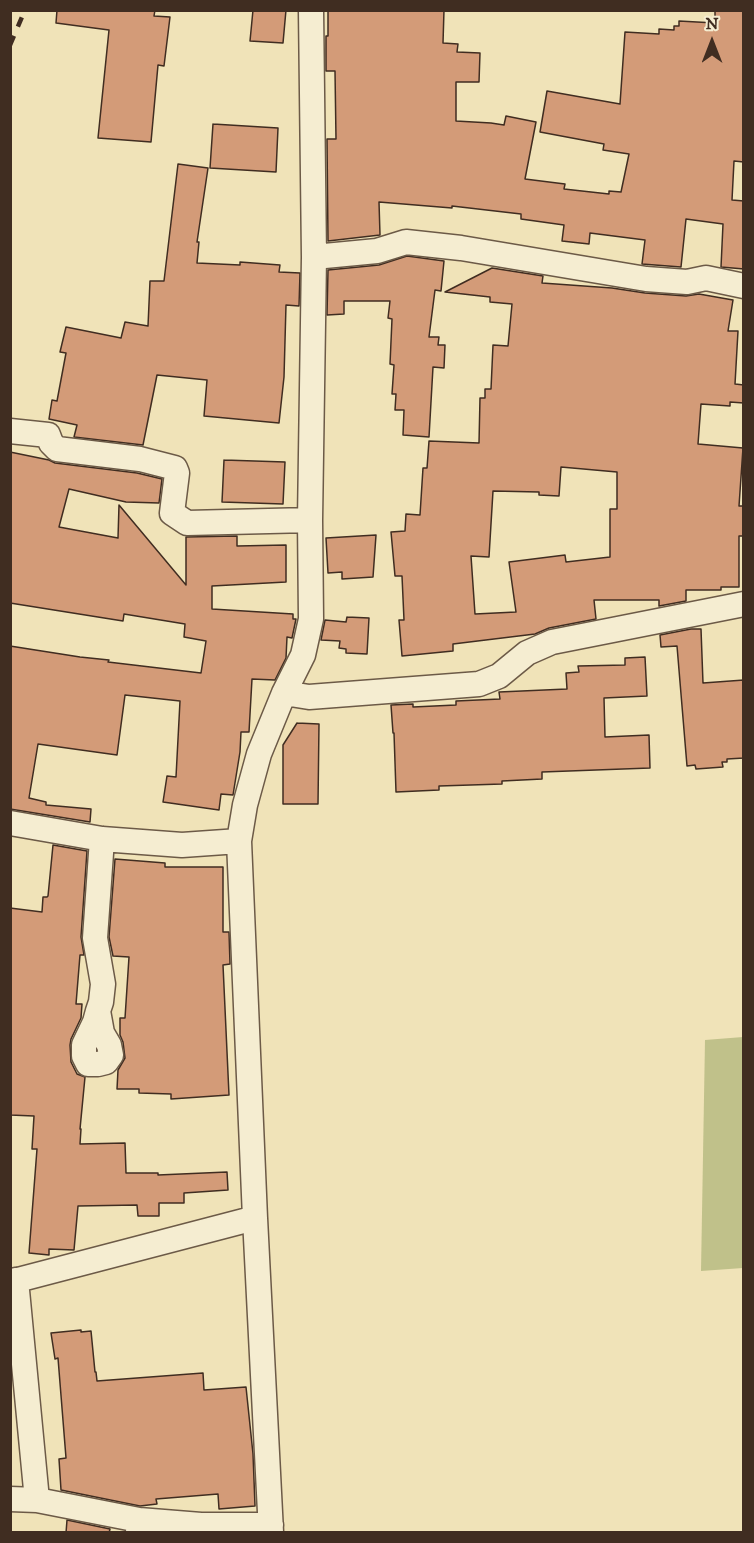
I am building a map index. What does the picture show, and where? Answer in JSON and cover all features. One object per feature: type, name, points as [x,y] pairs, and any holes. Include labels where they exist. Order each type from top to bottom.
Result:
[{"type":"street","points":[[10,1499],[37,1500],[139,1526],[201,1525],[271,1529],[239,841],[245,805],[259,754],[284,693],[303,655],[311,619],[310,520],[314,257],[311,10]]},
{"type":"street","points":[[314,257],[377,251],[406,242],[461,248],[646,279],[687,282],[706,278],[744,286]]},
{"type":"street","points":[[10,431],[48,435],[51,443],[57,448],[140,459],[175,468],[177,473],[172,513],[187,523],[310,520]]},
{"type":"street","points":[[284,693],[309,697],[479,684],[499,676],[527,653],[552,642],[744,604]]},
{"type":"street","points":[[10,823],[102,839],[182,845],[239,841]]},
{"type":"street","points":[[98,1011],[103,984],[95,938],[102,839]]},
{"type":"street","points":[[37,1500],[14,1281],[255,1218]]},
{"type":"green space","points":[[743,1037],[743,1268],[701,1271],[705,1040]]},
{"type":"building","points":[[57,10],[155,10],[154,16],[170,17],[164,66],[158,65],[151,142],[98,138],[109,30],[56,23]]},
{"type":"building","points":[[253,10],[286,10],[283,43],[250,41]]},
{"type":"building","points":[[328,10],[444,10],[443,43],[458,44],[457,52],[480,53],[479,82],[456,82],[456,121],[504,125],[506,116],[536,122],[525,179],[565,184],[564,189],[609,194],[609,191],[621,192],[629,154],[603,150],[604,144],[540,132],[547,91],[620,104],[625,32],[659,34],[659,29],[674,30],[674,26],[679,26],[679,21],[715,23],[715,10],[744,10],[744,162],[734,161],[732,200],[744,201],[744,269],[721,267],[723,224],[686,219],[681,267],[642,264],[645,240],[590,233],[589,244],[562,241],[564,225],[521,219],[521,214],[452,206],[452,208],[379,202],[380,235],[328,241],[327,139],[336,139],[335,71],[326,71]]},
{"type":"building","points":[[213,124],[278,128],[276,172],[210,168]]},
{"type":"building","points":[[178,164],[208,168],[197,242],[199,242],[197,263],[240,265],[240,262],[280,265],[279,272],[300,273],[299,306],[286,305],[284,377],[279,423],[204,416],[207,380],[157,375],[143,445],[74,437],[77,425],[49,419],[52,400],[57,401],[66,353],[60,352],[66,327],[121,338],[125,322],[148,326],[150,281],[164,281]]},
{"type":"building","points":[[407,256],[444,261],[441,291],[435,290],[429,337],[439,337],[438,345],[445,345],[444,368],[433,367],[429,437],[403,435],[404,410],[395,410],[396,394],[392,394],[394,365],[390,364],[392,319],[388,318],[390,301],[344,301],[344,314],[327,315],[328,270],[379,265]]},
{"type":"building","points":[[492,268],[543,276],[542,283],[686,296],[699,294],[733,300],[728,331],[738,331],[735,384],[744,385],[744,403],[730,402],[730,406],[701,404],[698,444],[743,448],[739,506],[744,506],[744,536],[739,536],[739,587],[721,587],[721,590],[686,590],[686,601],[659,606],[659,600],[594,600],[596,619],[549,628],[535,634],[453,644],[453,651],[402,656],[399,620],[404,620],[402,576],[395,576],[391,532],[405,531],[406,514],[420,515],[423,468],[427,468],[429,441],[479,443],[480,398],[485,398],[485,389],[491,389],[493,345],[508,346],[512,304],[490,302],[490,297],[445,292]],"holes":[[[561,467],[617,472],[617,509],[610,509],[610,557],[566,562],[565,555],[509,562],[516,612],[475,614],[471,556],[489,557],[493,491],[539,492],[539,495],[559,496]]]},
{"type":"building","points":[[10,452],[55,463],[137,473],[162,479],[159,503],[126,502],[69,489],[59,527],[118,538],[119,505],[186,585],[186,537],[237,536],[237,546],[286,545],[286,582],[212,586],[212,609],[293,614],[293,619],[296,619],[292,638],[287,637],[286,658],[275,680],[252,679],[249,732],[241,732],[233,795],[221,794],[219,810],[163,802],[167,776],[176,777],[180,701],[125,695],[117,755],[38,744],[29,798],[46,802],[46,805],[91,809],[90,822],[10,809],[10,646],[109,660],[108,662],[201,673],[206,641],[184,637],[185,624],[124,614],[123,621],[10,603]]},
{"type":"building","points":[[224,460],[285,462],[283,504],[222,502]]},
{"type":"building","points":[[376,535],[373,577],[342,579],[342,572],[328,573],[326,538]]},
{"type":"building","points":[[347,617],[369,618],[367,654],[346,653],[346,649],[339,648],[340,641],[321,640],[325,620],[346,622]]},
{"type":"building","points":[[701,629],[703,683],[744,680],[744,758],[727,759],[727,762],[722,762],[723,767],[696,769],[695,765],[687,766],[677,646],[661,647],[660,635]]},
{"type":"building","points":[[645,657],[647,696],[604,698],[605,737],[649,735],[650,768],[542,772],[542,779],[502,781],[502,784],[439,786],[439,790],[396,792],[391,705],[413,704],[413,707],[456,705],[456,701],[500,699],[499,692],[567,689],[566,673],[579,672],[578,666],[625,665],[625,658]]},
{"type":"building","points":[[297,723],[319,724],[318,804],[283,804],[283,745]]},
{"type":"building","points":[[53,845],[87,851],[81,937],[84,955],[80,955],[76,1004],[82,1004],[81,1018],[70,1045],[71,1062],[77,1074],[85,1077],[80,1144],[125,1143],[126,1173],[158,1173],[158,1175],[227,1172],[228,1190],[184,1193],[184,1203],[159,1203],[159,1216],[138,1216],[137,1205],[78,1206],[74,1250],[49,1249],[49,1255],[29,1253],[37,1149],[32,1149],[34,1116],[10,1115],[10,908],[42,912],[43,897],[48,896]]},
{"type":"building","points":[[115,859],[165,863],[165,867],[223,867],[223,932],[229,932],[230,964],[223,965],[229,1095],[171,1099],[171,1094],[139,1093],[139,1089],[117,1089],[118,1070],[125,1058],[120,1035],[120,1018],[125,1018],[129,957],[113,956],[109,937]]},
{"type":"building","points":[[81,1330],[81,1332],[91,1331],[97,1381],[203,1373],[204,1390],[246,1387],[253,1454],[255,1506],[219,1509],[218,1494],[156,1499],[157,1504],[140,1506],[61,1490],[59,1459],[66,1458],[58,1358],[55,1359],[51,1333]]},
{"type":"building","points":[[67,1520],[110,1529],[109,1533],[66,1533]]},
{"type":"railway","points":[[10,45],[25,10]]}]
